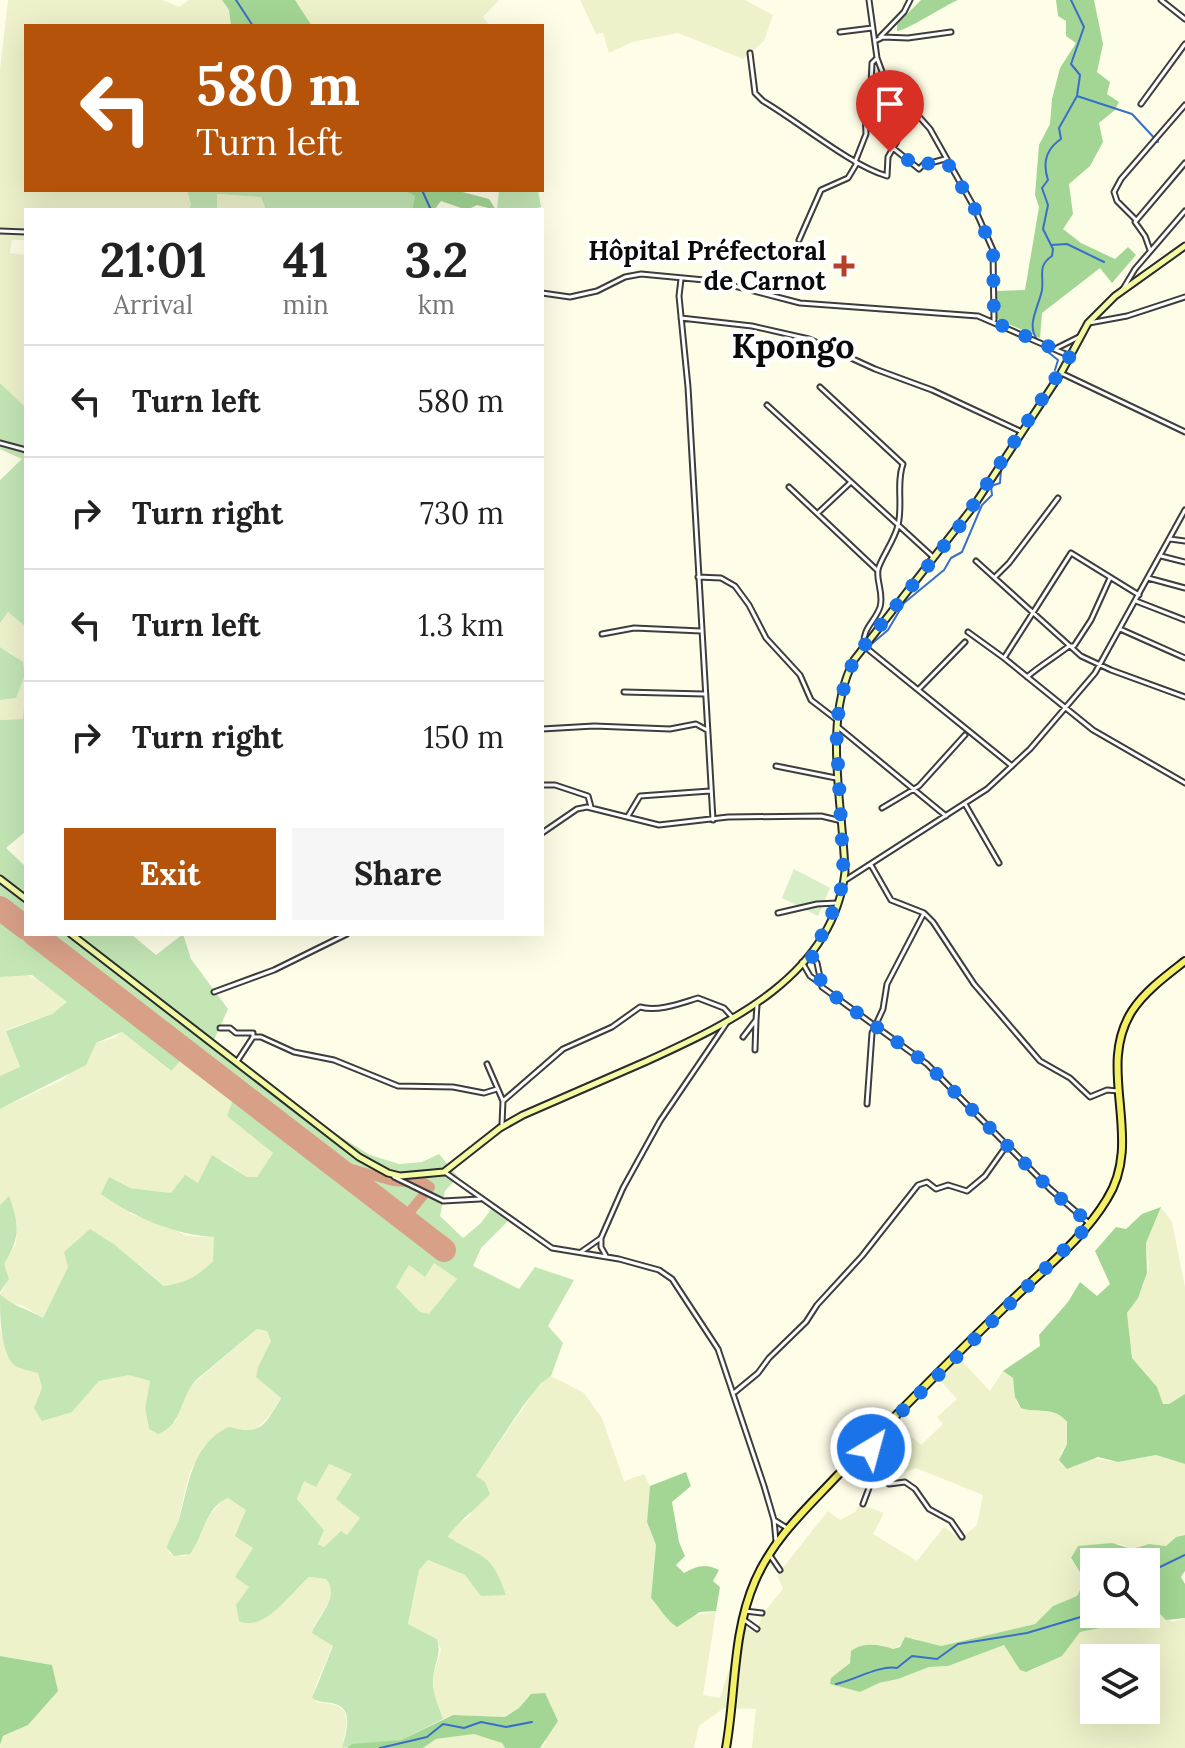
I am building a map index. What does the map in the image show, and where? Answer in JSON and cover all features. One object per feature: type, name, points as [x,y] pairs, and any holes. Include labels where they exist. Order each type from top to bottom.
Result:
[{"type":"main road","points":[[74,936],[238,1060],[359,1157],[388,1173],[418,1176],[444,1172],[501,1127],[735,1019],[757,1005],[810,954],[837,903],[844,881],[836,723],[844,681],[866,647],[935,559],[1022,432],[1061,373],[1088,323],[1122,291],[1185,246]]},
{"type":"main road","points":[[0,879],[24,897]]},
{"type":"main road","points":[[726,1748],[743,1619],[768,1553],[787,1528],[873,1440],[1090,1224],[1109,1197],[1120,1172],[1124,1135],[1118,1091],[1119,1055],[1131,1012],[1146,994],[1185,961]]},
{"type":"street","points":[[869,0],[877,58],[887,83],[930,129],[974,207],[993,250],[994,322]]},
{"type":"street","points":[[877,42],[904,12],[910,0]]},
{"type":"street","points":[[1161,0],[1185,19]]},
{"type":"street","points":[[840,32],[872,28]]},
{"type":"street","points":[[877,42],[883,37],[908,38],[951,32]]},
{"type":"street","points":[[1141,104],[1185,44]]},
{"type":"street","points":[[750,53],[755,93],[856,163],[887,176],[888,157],[910,106]]},
{"type":"street","points":[[799,240],[821,190],[848,178],[856,163],[866,134],[865,113],[872,63],[877,58]]},
{"type":"street","points":[[1136,220],[1117,201],[1114,192],[1121,179],[1185,105]]},
{"type":"street","points":[[893,148],[919,169],[945,159]]},
{"type":"street","points":[[1150,250],[1145,236],[1135,224],[1136,220],[1185,163]]},
{"type":"street","points":[[1122,291],[1150,250],[1185,211]]},
{"type":"street","points":[[0,231],[24,232]]},
{"type":"street","points":[[544,293],[570,297],[582,295],[634,274],[732,284],[800,303],[968,315],[994,322],[1070,356]]},
{"type":"street","points":[[681,279],[713,820]]},
{"type":"street","points":[[1088,323],[1127,316],[1185,297]]},
{"type":"street","points":[[681,318],[752,326],[799,336],[932,390],[1022,432]]},
{"type":"street","points":[[1056,348],[1079,337]]},
{"type":"street","points":[[1061,373],[1185,432]]},
{"type":"street","points":[[820,387],[903,464],[899,479],[898,527],[891,549],[877,570],[880,607],[865,632],[866,647],[1013,766]]},
{"type":"street","points":[[767,405],[935,559]]},
{"type":"street","points":[[0,443],[24,449]]},
{"type":"street","points":[[818,513],[851,482]]},
{"type":"street","points":[[789,487],[877,570]]},
{"type":"street","points":[[994,577],[1009,563],[1058,498]]},
{"type":"street","points":[[844,881],[965,804],[1013,766],[1099,666],[1185,510]]},
{"type":"street","points":[[1170,539],[1185,541]]},
{"type":"street","points":[[1004,658],[1071,553],[1139,595]]},
{"type":"street","points":[[1161,556],[1185,562]]},
{"type":"street","points":[[976,561],[1069,646],[1099,666],[1185,697]]},
{"type":"street","points":[[698,577],[721,578],[735,586],[766,638],[800,675],[811,700],[946,816]]},
{"type":"street","points":[[1027,677],[1069,646],[1074,646],[1091,620],[1110,578]]},
{"type":"street","points":[[1148,578],[1185,588]]},
{"type":"street","points":[[1136,601],[1185,620]]},
{"type":"street","points":[[602,634],[634,628],[701,631]]},
{"type":"street","points":[[1120,629],[1185,658]]},
{"type":"street","points":[[968,632],[1108,740],[1185,783]]},
{"type":"street","points":[[919,689],[965,642]]},
{"type":"street","points":[[624,692],[705,694]]},
{"type":"street","points":[[544,729],[594,726],[670,729],[696,724],[707,730]]},
{"type":"street","points":[[882,808],[914,790],[965,735]]},
{"type":"street","points":[[776,766],[840,779]]},
{"type":"street","points":[[544,785],[555,785],[588,796],[591,807]]},
{"type":"street","points":[[628,816],[640,796],[710,791]]},
{"type":"street","points":[[965,804],[992,846],[999,863]]},
{"type":"street","points":[[544,832],[577,809],[591,807],[659,825],[728,817],[821,816],[842,821]]},
{"type":"street","points":[[871,865],[891,900],[924,913],[951,947],[974,984],[1040,1061],[1070,1078],[1090,1097],[1107,1090],[1118,1091]]},
{"type":"street","points":[[778,913],[837,903]]},
{"type":"street","points":[[867,1104],[869,1045],[875,1024],[883,1009],[887,984],[903,955],[905,943],[924,913]]},
{"type":"street","points":[[214,992],[274,970],[343,936]]},
{"type":"street","points":[[810,954],[817,963],[820,983]]},
{"type":"street","points":[[802,962],[810,976],[927,1064],[1050,1189],[1090,1224]]},
{"type":"street","points":[[503,1101],[563,1049],[612,1027],[640,1007],[656,1008],[676,1002],[686,1004],[698,998],[724,1008],[735,1019]]},
{"type":"street","points":[[755,1050],[757,1005]]},
{"type":"street","points":[[743,1037],[756,1020]]},
{"type":"street","points":[[606,1256],[601,1247],[601,1238],[623,1188],[660,1121],[726,1024]]},
{"type":"street","points":[[220,1028],[230,1028],[236,1033],[253,1033],[253,1037]]},
{"type":"street","points":[[238,1060],[253,1037]]},
{"type":"street","points":[[253,1037],[261,1037],[294,1052],[334,1060],[398,1086],[453,1087],[484,1093],[497,1089]]},
{"type":"street","points":[[487,1064],[503,1101],[505,1113],[501,1127]]},
{"type":"street","points":[[733,1393],[758,1373],[806,1322],[918,1185],[927,1182],[936,1189],[948,1185],[967,1191],[985,1176],[1007,1145]]},
{"type":"street","points":[[444,1172],[456,1177],[483,1200],[552,1248],[606,1256],[659,1270],[672,1279],[718,1349],[774,1520],[776,1541]]},
{"type":"street","points":[[388,1173],[443,1201],[483,1200]]},
{"type":"street","points":[[580,1252],[601,1238]]},
{"type":"street","points":[[863,1504],[873,1467],[873,1440]]},
{"type":"street","points":[[873,1467],[889,1484],[905,1482],[915,1489],[929,1509],[951,1521],[962,1537]]},
{"type":"street","points":[[774,1520],[787,1528]]},
{"type":"street","points":[[768,1553],[780,1570]]},
{"type":"street","points":[[745,1611],[762,1613]]},
{"type":"street","points":[[743,1619],[757,1629]]},
{"type":"green space","points":[[8,0],[162,0],[179,7],[189,0],[222,0],[229,10],[231,24],[24,24],[24,192],[188,192],[191,205],[189,208],[24,208],[24,240],[12,240],[10,253],[24,255],[24,406],[0,383],[0,69]]},
{"type":"green space","points":[[222,0],[295,0],[311,24],[231,24],[229,10]]},
{"type":"green space","points":[[295,0],[499,0],[483,17],[488,24],[311,24]]},
{"type":"green space","points":[[580,0],[745,0],[773,15],[764,41],[743,59],[678,33],[632,42],[609,53],[603,33],[596,34]]},
{"type":"green space","points":[[921,0],[958,0],[897,31],[897,24]]},
{"type":"green space","points":[[1056,0],[1094,0],[1103,44],[1097,72],[1110,82],[1107,94],[1119,102],[1115,110],[1099,123],[1103,142],[1090,166],[1069,184],[1073,214],[1063,229],[1081,243],[1115,259],[1128,247],[1136,255],[1112,283],[1100,268],[1042,313],[1040,338],[995,318],[996,291],[1025,290],[1039,207],[1035,195],[1039,145],[1050,124],[1052,99],[1060,68],[1076,43],[1066,36],[1066,21],[1058,16]]},
{"type":"green space","points":[[188,192],[407,192],[415,196],[412,208],[265,208],[261,197],[217,194],[217,208],[189,208]]},
{"type":"green space","points":[[407,192],[463,192],[489,199],[495,208],[477,205],[461,208],[441,201],[436,208],[412,208],[415,196]]},
{"type":"green space","points":[[499,192],[538,192],[541,207],[497,208]]},
{"type":"green space","points":[[217,194],[261,197],[265,208],[217,208]]},
{"type":"green space","points":[[0,383],[24,406],[24,625],[8,612],[0,623],[0,480],[22,459],[0,449]]},
{"type":"green space","points":[[8,612],[24,625],[24,719],[0,720],[0,700],[16,698],[12,654],[0,647],[0,623]]},
{"type":"green space","points":[[0,647],[23,662],[24,678],[16,698],[0,700]]},
{"type":"green space","points":[[24,708],[24,833],[6,848],[24,865],[24,936],[133,936],[156,955],[184,936],[191,959],[228,1009],[214,1040],[333,1132],[370,1155],[399,1164],[422,1162],[439,1154],[458,1177],[445,1191],[440,1216],[463,1238],[481,1223],[492,1208],[508,1221],[481,1248],[473,1266],[519,1289],[535,1267],[574,1280],[548,1326],[563,1343],[551,1376],[541,1383],[523,1406],[476,1476],[485,1482],[490,1494],[448,1537],[490,1563],[506,1595],[481,1596],[465,1575],[428,1560],[419,1570],[408,1624],[437,1639],[439,1649],[433,1684],[443,1719],[401,1740],[342,1748],[347,1725],[343,1708],[312,1698],[333,1646],[312,1633],[330,1600],[330,1586],[326,1579],[309,1577],[268,1616],[248,1623],[239,1621],[236,1605],[249,1587],[235,1577],[253,1548],[235,1536],[246,1510],[228,1498],[210,1515],[190,1554],[174,1556],[167,1548],[179,1519],[189,1479],[207,1443],[229,1427],[248,1430],[261,1426],[281,1398],[256,1377],[271,1341],[267,1331],[257,1329],[196,1380],[177,1417],[158,1434],[149,1429],[145,1408],[150,1381],[129,1375],[99,1381],[72,1412],[42,1421],[34,1408],[42,1388],[38,1373],[15,1366],[5,1350],[0,1294],[9,1302],[43,1318],[68,1267],[64,1252],[90,1229],[115,1245],[164,1286],[191,1278],[213,1261],[214,1237],[170,1229],[127,1210],[101,1194],[109,1177],[130,1188],[171,1193],[185,1175],[198,1183],[212,1155],[247,1177],[257,1177],[273,1153],[227,1116],[234,1097],[181,1060],[171,1071],[122,1032],[96,1043],[86,1065],[0,1109],[0,1076],[20,1067],[6,1031],[52,1014],[67,1002],[32,975],[0,977],[0,720],[23,719]],"holes":[[[434,1263],[457,1279],[429,1314],[420,1312],[396,1287],[409,1265],[425,1277]],[[329,1464],[352,1474],[336,1499],[360,1518],[347,1535],[341,1531],[324,1547],[318,1544],[324,1530],[297,1499],[304,1481],[316,1487]]]},
{"type":"green space","points":[[794,869],[830,888],[818,916],[782,898]]},
{"type":"green space","points":[[25,974],[37,979],[67,1002],[52,1014],[6,1030],[20,1068],[0,1076],[0,977]]},
{"type":"green space","points":[[122,1032],[170,1071],[181,1060],[234,1098],[228,1116],[273,1153],[257,1177],[247,1177],[222,1160],[198,1184],[171,1193],[130,1188],[130,1214],[163,1224],[187,1236],[215,1237],[213,1261],[196,1277],[165,1286],[115,1245],[68,1267],[43,1318],[24,1306],[9,1303],[0,1294],[9,1279],[3,1264],[16,1244],[17,1224],[9,1197],[0,1205],[0,1109],[64,1079],[96,1043],[114,1038]]},
{"type":"green space","points":[[9,1196],[17,1232],[4,1264],[9,1279],[0,1292],[0,1205]]},
{"type":"green space","points":[[1161,1207],[1172,1222],[1185,1287],[1185,1394],[1169,1404],[1163,1404],[1157,1387],[1132,1358],[1127,1314],[1143,1286],[1149,1267],[1146,1243]]},
{"type":"green space","points":[[1161,1207],[1146,1243],[1147,1273],[1138,1298],[1127,1313],[1132,1358],[1157,1387],[1163,1404],[1169,1404],[1185,1394],[1185,1464],[1156,1455],[1118,1462],[1098,1457],[1067,1469],[1059,1460],[1067,1444],[1067,1422],[1056,1413],[1021,1408],[1015,1397],[1013,1378],[1003,1371],[1040,1346],[1039,1335],[1068,1302],[1080,1282],[1097,1296],[1110,1284],[1095,1251],[1116,1227],[1126,1229],[1142,1214]]},
{"type":"green space","points":[[434,1263],[457,1279],[429,1315],[420,1312],[396,1287],[409,1265]]},
{"type":"green space","points":[[0,1328],[6,1352],[38,1373],[42,1388],[35,1408],[72,1412],[99,1381],[129,1375],[150,1381],[145,1408],[149,1430],[175,1422],[189,1387],[257,1329],[267,1331],[271,1341],[256,1377],[281,1397],[271,1414],[255,1430],[244,1433],[224,1429],[205,1445],[189,1474],[178,1522],[168,1543],[169,1554],[185,1556],[193,1550],[209,1516],[223,1499],[228,1498],[246,1509],[253,1548],[236,1577],[249,1587],[236,1605],[239,1621],[259,1621],[284,1603],[309,1577],[326,1579],[331,1588],[331,1599],[313,1627],[333,1645],[315,1687],[316,1702],[337,1705],[345,1712],[347,1723],[342,1748],[0,1748],[2,1737],[28,1725],[52,1665],[0,1656]]},
{"type":"green space","points":[[959,1358],[990,1391],[1003,1371],[1013,1378],[1017,1403],[1027,1410],[1048,1409],[1064,1418],[1069,1429],[1067,1444],[1060,1454],[1073,1467],[1091,1458],[1118,1462],[1156,1455],[1185,1464],[1185,1535],[1176,1537],[1166,1546],[1078,1546],[1071,1559],[1080,1572],[1077,1596],[1053,1606],[1035,1624],[941,1646],[913,1638],[893,1649],[881,1645],[857,1647],[851,1651],[850,1662],[830,1683],[860,1692],[929,1667],[948,1666],[1004,1644],[1013,1660],[1033,1670],[1044,1662],[1056,1659],[1080,1632],[1100,1628],[1160,1628],[1160,1614],[1173,1622],[1185,1618],[1185,1748],[752,1748],[756,1709],[724,1708],[699,1726],[694,1748],[540,1748],[546,1743],[531,1694],[519,1708],[505,1717],[453,1715],[443,1719],[434,1694],[433,1676],[441,1650],[437,1639],[408,1624],[419,1570],[428,1560],[465,1575],[482,1596],[461,1545],[448,1538],[451,1528],[470,1516],[476,1476],[541,1382],[551,1376],[584,1393],[602,1418],[624,1481],[644,1474],[650,1486],[647,1522],[656,1545],[651,1598],[665,1611],[668,1621],[716,1611],[703,1695],[720,1698],[742,1628],[756,1632],[764,1612],[783,1589],[777,1575],[828,1511],[840,1520],[855,1512],[860,1504],[884,1513],[873,1534],[917,1561],[944,1527],[960,1539],[977,1525],[983,1495],[916,1468],[894,1475],[882,1470],[910,1435],[921,1445],[943,1424],[937,1417],[957,1399],[937,1377]]},
{"type":"green space","points":[[329,1464],[353,1474],[360,1518],[347,1535],[341,1532],[324,1547],[318,1544],[324,1530],[297,1499],[304,1481]]},
{"type":"green space","points":[[686,1472],[691,1486],[672,1502],[679,1542],[685,1556],[676,1565],[684,1573],[701,1566],[719,1570],[713,1581],[720,1587],[716,1611],[700,1612],[677,1627],[651,1598],[656,1545],[647,1522],[650,1486]]},
{"type":"green space","points":[[1185,1535],[1185,1571],[1181,1577],[1185,1584],[1185,1618],[1166,1620],[1160,1614],[1160,1548],[1135,1548],[1149,1544],[1166,1546],[1176,1537]]},
{"type":"green space","points":[[1112,1543],[1129,1548],[1080,1548],[1080,1572],[1071,1558],[1078,1546]]},
{"type":"green space","points":[[1080,1590],[1080,1628],[1100,1628],[1080,1632],[1062,1656],[1026,1672],[1020,1670],[1004,1645],[948,1666],[929,1667],[879,1683],[860,1692],[830,1684],[831,1678],[850,1663],[851,1651],[860,1646],[877,1645],[893,1649],[900,1647],[905,1637],[941,1646],[1035,1624],[1053,1606],[1077,1596]]},
{"type":"green space","points":[[0,1656],[52,1665],[58,1691],[28,1725],[3,1736],[0,1745]]},
{"type":"green space","points":[[545,1693],[558,1721],[540,1748],[505,1748],[502,1743],[474,1734],[436,1739],[423,1748],[347,1748],[352,1744],[401,1740],[453,1715],[505,1717],[519,1708],[531,1694]]},
{"type":"green space","points":[[474,1734],[502,1743],[505,1748],[423,1748],[436,1739]]},
{"type":"waterway","points":[[236,0],[252,24]]},
{"type":"waterway","points":[[1037,339],[1033,322],[1042,290],[1043,267],[1052,256],[1053,249],[1043,229],[1048,205],[1042,188],[1048,180],[1045,167],[1049,152],[1061,139],[1059,128],[1077,96],[1080,75],[1071,64],[1084,27],[1071,0]]},
{"type":"waterway","points":[[1077,96],[1132,114],[1158,142]]},
{"type":"waterway","points":[[423,192],[430,208]]},
{"type":"waterway","points":[[1051,245],[1067,244],[1104,262]]},
{"type":"waterway","points":[[1048,352],[1058,360],[1055,370]]},
{"type":"waterway","points":[[868,647],[888,630],[904,603],[944,570],[951,558],[962,552],[982,505],[992,495],[991,486],[1000,483],[1001,469],[1029,427]]},
{"type":"waterway","points":[[1160,1567],[1185,1555]]},
{"type":"waterway","points":[[836,1684],[875,1671],[897,1668],[912,1656],[937,1659],[958,1644],[1027,1633],[1080,1617]]},
{"type":"waterway","points":[[380,1748],[427,1737],[443,1724],[464,1728],[481,1722],[506,1727],[532,1722]]},
{"type":"taxiway","points":[[331,1163],[393,1181],[424,1183],[430,1187],[404,1219]]},
{"type":"runway","points":[[0,908],[24,926]]},
{"type":"runway","points":[[37,936],[444,1250]]},
{"type":"place","name":"Hôpital Préfectoral de Carnot","points":[[844,266]]},
{"type":"district","name":"Kpongo","points":[[793,346]]},
{"type":"route","points":[[871,1448],[873,1440],[920,1390],[1090,1224],[1068,1207],[916,1054],[822,987],[817,963],[810,954],[835,911],[844,881],[836,725],[847,673],[864,646],[959,527],[1070,356],[994,322],[993,250],[974,207],[945,159],[919,169],[893,148],[890,152]]}]
